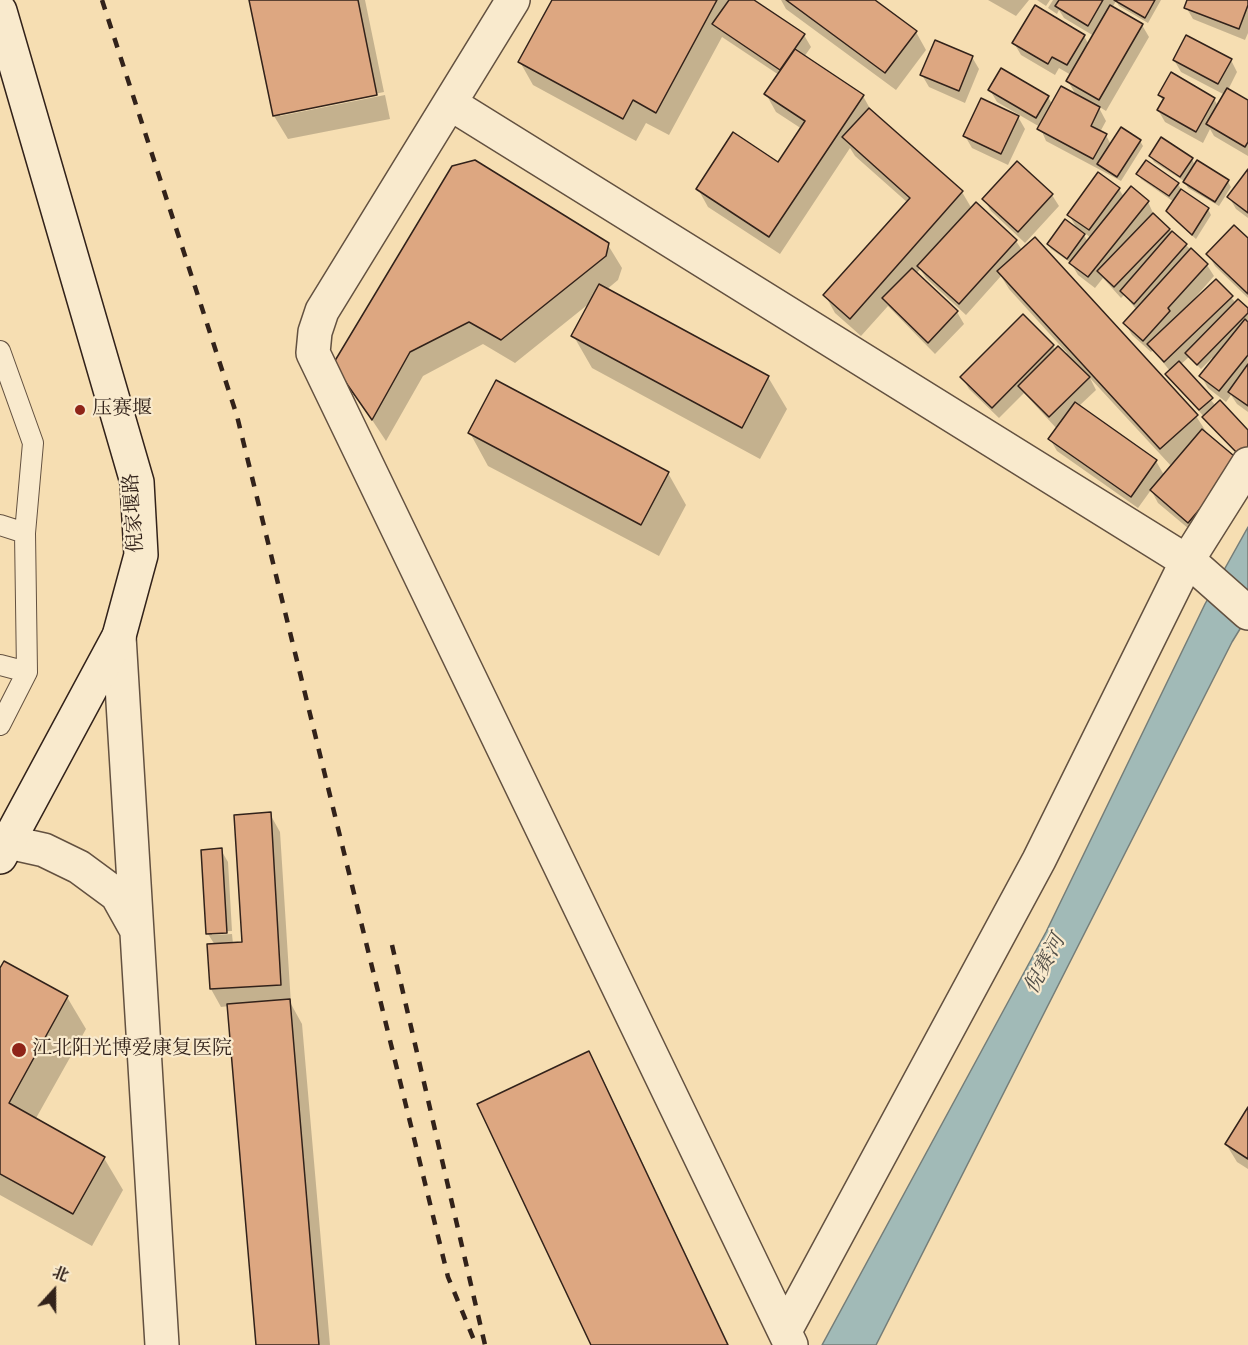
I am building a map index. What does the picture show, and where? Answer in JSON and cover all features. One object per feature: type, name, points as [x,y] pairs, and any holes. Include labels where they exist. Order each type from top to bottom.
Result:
[{"type":"street","points":[[513,0],[322,310],[315,332],[313,353],[788,1338]]},
{"type":"street","name":"倪家堰路","points":[[0,11],[137,482],[141,555],[119,636],[4,849]]},
{"type":"street","points":[[451,104],[1192,564],[1248,613]]},
{"type":"street","points":[[788,1338],[1192,564],[1248,464]]},
{"type":"street","points":[[119,636],[162,1345]]},
{"type":"street","points":[[4,849],[44,850],[79,867],[117,895],[137,931]]},
{"type":"lane","points":[[0,351],[33,443],[26,533],[27,672],[0,725]]},
{"type":"lane","points":[[0,525],[26,533]]},
{"type":"lane","points":[[0,665],[27,672]]},
{"type":"water","name":"倪赛河","points":[[1248,527],[1248,616],[1232,642],[876,1345],[822,1345],[1046,932],[1205,604]]},
{"type":"building","points":[[249,0],[358,0],[377,95],[273,116]]},
{"type":"building","points":[[552,0],[717,0],[656,113],[633,100],[623,119],[518,62]]},
{"type":"building","points":[[729,0],[754,0],[805,34],[780,70],[712,24]]},
{"type":"building","points":[[786,0],[875,0],[917,31],[885,73]]},
{"type":"building","points":[[1059,0],[1103,0],[1088,26],[1055,6]]},
{"type":"building","points":[[1114,0],[1155,0],[1145,18]]},
{"type":"building","points":[[1187,0],[1248,0],[1248,5],[1239,29],[1184,8]]},
{"type":"building","points":[[1035,5],[1085,35],[1067,65],[1052,57],[1048,64],[1012,43]]},
{"type":"building","points":[[1110,5],[1143,24],[1099,100],[1066,81]]},
{"type":"building","points":[[1186,35],[1232,59],[1218,84],[1173,60]]},
{"type":"building","points":[[935,40],[973,56],[959,91],[920,75]]},
{"type":"building","points":[[795,49],[864,95],[769,237],[696,189],[733,132],[778,162],[805,121],[764,94]]},
{"type":"building","points":[[1001,68],[1049,96],[1036,118],[988,90]]},
{"type":"building","points":[[1171,72],[1215,98],[1196,132],[1157,110],[1164,98],[1158,95]]},
{"type":"building","points":[[1061,86],[1100,107],[1091,126],[1107,134],[1093,159],[1037,129]]},
{"type":"building","points":[[1227,88],[1248,100],[1248,142],[1245,147],[1206,124]]},
{"type":"building","points":[[981,98],[1019,116],[1001,154],[963,136]]},
{"type":"building","points":[[869,108],[963,191],[850,319],[823,295],[910,198],[842,137]]},
{"type":"building","points":[[1121,127],[1141,140],[1117,177],[1097,164]]},
{"type":"building","points":[[1161,137],[1193,158],[1180,177],[1149,156]]},
{"type":"building","points":[[475,160],[609,243],[606,256],[501,340],[469,322],[410,352],[372,420],[333,364],[452,166]]},
{"type":"building","points":[[1146,160],[1179,183],[1169,196],[1136,174]]},
{"type":"building","points":[[1197,160],[1229,180],[1215,202],[1183,182]]},
{"type":"building","points":[[1017,161],[1053,194],[1018,232],[982,199]]},
{"type":"building","points":[[1248,169],[1248,213],[1227,197]]},
{"type":"building","points":[[1098,172],[1120,188],[1089,230],[1067,215]]},
{"type":"building","points":[[1131,186],[1149,201],[1088,277],[1069,263]]},
{"type":"building","points":[[1181,189],[1209,208],[1192,235],[1166,211]]},
{"type":"building","points":[[976,202],[1017,240],[959,304],[917,266]]},
{"type":"building","points":[[1153,213],[1170,229],[1114,287],[1097,271]]},
{"type":"building","points":[[1065,219],[1085,234],[1067,259],[1047,244]]},
{"type":"building","points":[[1234,225],[1248,238],[1248,294],[1206,254]]},
{"type":"building","points":[[1172,231],[1187,244],[1134,304],[1120,291]]},
{"type":"building","points":[[1035,237],[1198,415],[1160,449],[997,271]]},
{"type":"building","points":[[1191,248],[1208,264],[1168,308],[1170,311],[1143,341],[1123,323]]},
{"type":"building","points":[[912,268],[958,311],[928,343],[882,298]]},
{"type":"building","points":[[1216,279],[1233,296],[1164,362],[1147,344]]},
{"type":"building","points":[[599,284],[769,376],[742,428],[571,336]]},
{"type":"building","points":[[1238,299],[1248,308],[1248,313],[1197,365],[1185,353]]},
{"type":"building","points":[[1023,314],[1054,345],[992,408],[960,377]]},
{"type":"building","points":[[1245,319],[1248,322],[1248,355],[1219,391],[1199,376]]},
{"type":"building","points":[[1058,346],[1090,377],[1049,417],[1018,386]]},
{"type":"building","points":[[1179,361],[1213,398],[1199,410],[1165,374]]},
{"type":"building","points":[[1248,364],[1248,406],[1228,392]]},
{"type":"building","points":[[496,380],[669,472],[641,525],[468,433]]},
{"type":"building","points":[[1220,400],[1248,430],[1248,447],[1239,455],[1202,417]]},
{"type":"building","points":[[1075,402],[1157,460],[1131,497],[1048,439]]},
{"type":"building","points":[[1202,429],[1240,461],[1188,523],[1150,490]]},
{"type":"building","points":[[271,812],[281,985],[210,989],[207,944],[242,942],[234,815]]},
{"type":"building","points":[[222,848],[227,933],[206,934],[201,850]]},
{"type":"building","name":"江北阳光博爱康复医院","points":[[4,961],[68,996],[9,1103],[105,1157],[73,1214],[0,1174],[0,968]]},
{"type":"building","points":[[290,999],[319,1345],[256,1345],[227,1004]]},
{"type":"building","points":[[589,1051],[728,1345],[591,1345],[477,1104]]},
{"type":"building","points":[[1248,1107],[1248,1159],[1225,1144]]},
{"type":"railway","points":[[102,0],[237,416],[448,1277],[476,1345]]},
{"type":"railway","points":[[392,945],[485,1345]]},
{"type":"place","name":"压赛堰","points":[[80,410]]},
{"type":"place","name":"江北阳光博爱康复医院","points":[[19,1050]]}]
